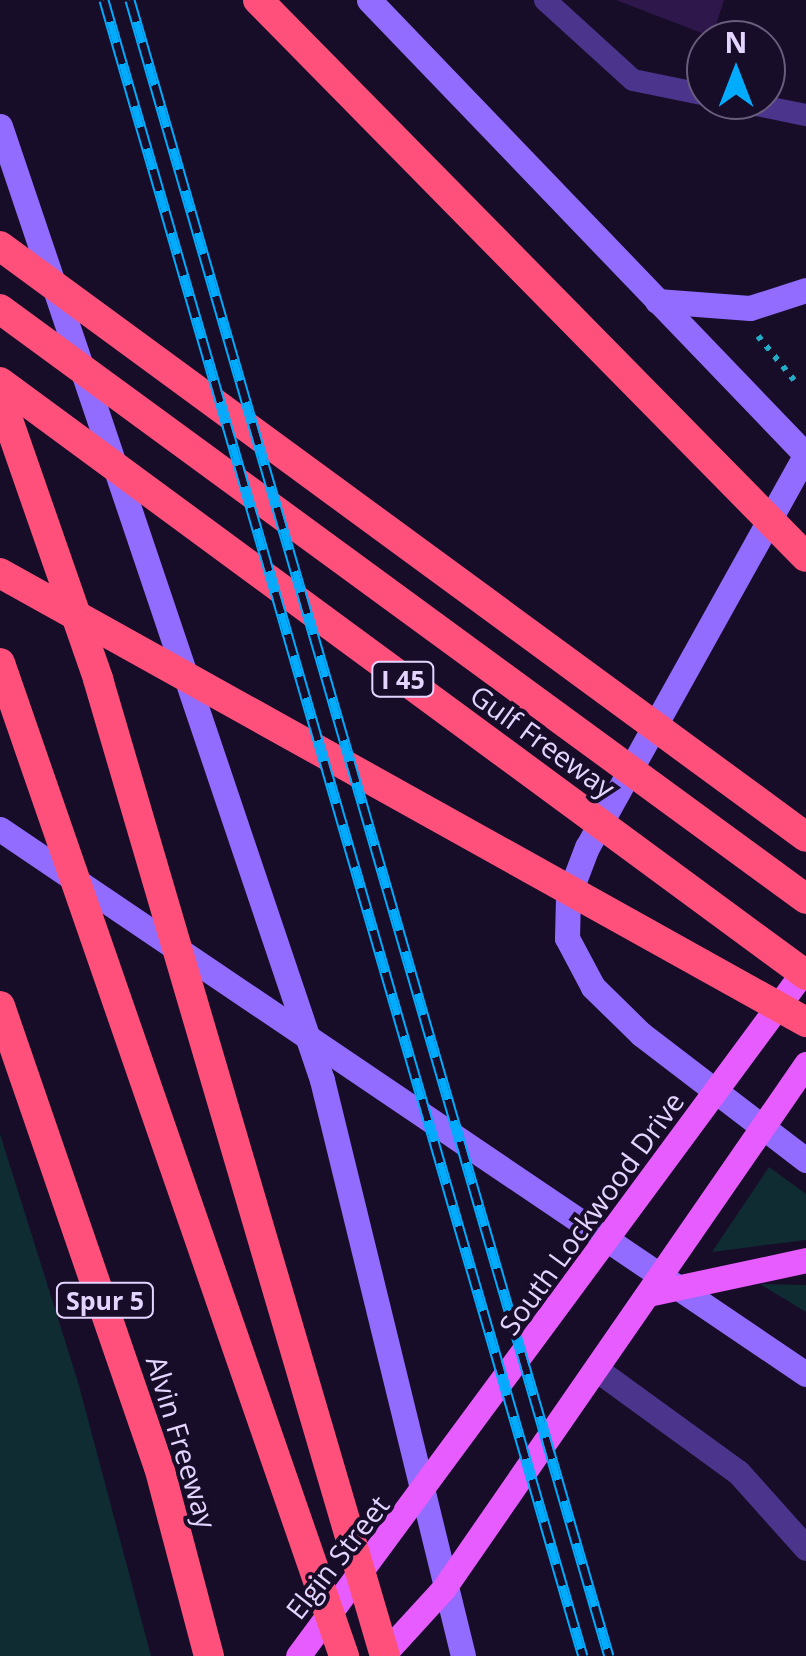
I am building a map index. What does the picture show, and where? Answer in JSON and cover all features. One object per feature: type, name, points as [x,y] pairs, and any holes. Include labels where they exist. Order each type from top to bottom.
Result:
[{"type":"highway","points":[[258,0],[806,556]]},
{"type":"highway","points":[[0,246],[806,836]]},
{"type":"highway","name":"Gulf Freeway","points":[[0,309],[806,899]]},
{"type":"highway","name":"Gulf Freeway","points":[[0,382],[806,971]]},
{"type":"highway","points":[[0,397],[98,679],[290,1323],[383,1656]]},
{"type":"highway","points":[[0,574],[806,1022]]},
{"type":"highway","points":[[0,663],[251,1367],[344,1656]]},
{"type":"highway","points":[[0,1006],[51,1134]]},
{"type":"highway","points":[[0,1037],[51,1134]]},
{"type":"highway","name":"Alvin Freeway","points":[[51,1134],[159,1466],[208,1656]]},
{"type":"main road","points":[[369,0],[806,455],[568,897],[567,938],[593,987],[686,1074],[806,1160]]},
{"type":"main road","points":[[0,126],[322,1080],[444,1588],[464,1656]]},
{"type":"main road","points":[[657,301],[750,308],[806,290]]},
{"type":"main road","points":[[0,829],[806,1374]]},
{"type":"main road","name":"South Lockwood Drive","points":[[424,1494],[806,971]]},
{"type":"main road","points":[[383,1656],[444,1588],[806,1064]]},
{"type":"main road","points":[[648,1294],[806,1260]]},
{"type":"main road","name":"Elgin Street","points":[[298,1656],[424,1494]]},
{"type":"street","points":[[596,1369],[738,1472],[806,1548]]},
{"type":"lane","points":[[545,0],[633,80],[686,91]]},
{"type":"path","points":[[758,336],[794,380]]},
{"type":"green space","points":[[0,1134],[78,1382],[151,1656],[0,1656]]},
{"type":"green space","points":[[769,1167],[806,1194],[806,1240],[712,1252]]},
{"type":"green space","points":[[760,1284],[806,1285],[806,1312]]},
{"type":"building","points":[[616,0],[724,0],[718,20],[686,20],[686,27]]},
{"type":"railway","points":[[104,0],[583,1656]]},
{"type":"railway","points":[[130,0],[609,1656]]}]
